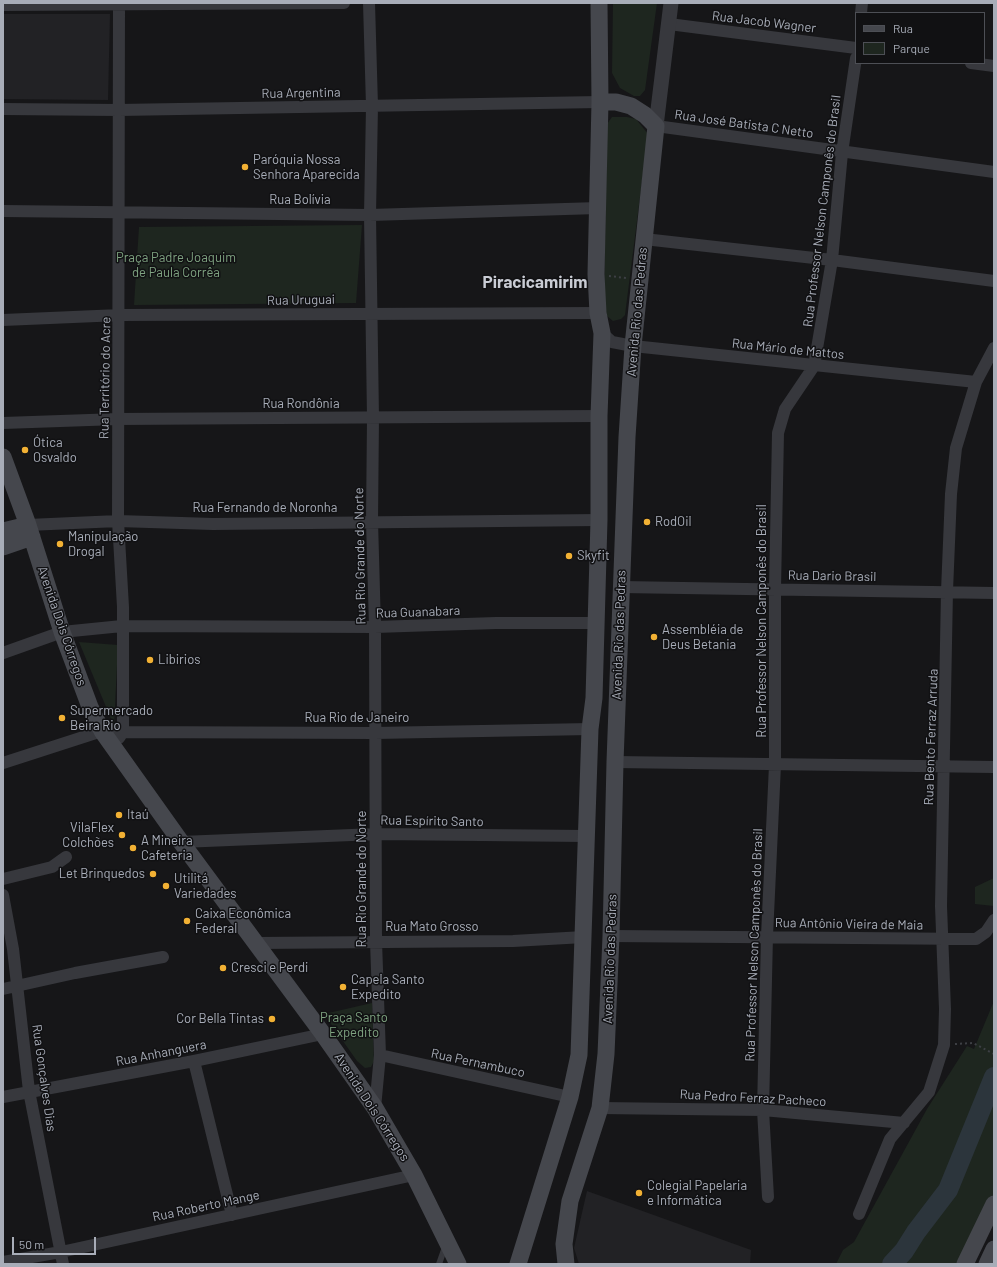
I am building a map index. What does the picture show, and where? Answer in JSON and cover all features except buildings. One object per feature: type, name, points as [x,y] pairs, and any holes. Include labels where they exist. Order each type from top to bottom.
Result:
[{"type":"main road","name":"Avenida Rio das Pedras","points":[[523,1260],[570,1097],[579,1055],[590,729],[594,698],[599,520],[599,416],[602,333],[598,313],[596,274],[600,102],[599,3]]},
{"type":"main road","points":[[600,102],[616,102],[631,106],[645,115],[656,126]]},
{"type":"main road","name":"Avenida Rio das Pedras","points":[[566,1264],[564,1244],[570,1201],[600,1108],[606,1054],[611,936],[621,587],[633,346],[656,126]]},
{"type":"main road","name":"Avenida Dois Córregos","points":[[3,457],[30,531],[62,632],[90,707],[102,731],[181,842],[324,1034],[375,1108],[414,1175],[458,1264]]},
{"type":"main road","points":[[3,531],[30,531]]},
{"type":"main road","points":[[3,547],[30,531]]},
{"type":"main road","points":[[590,729],[597,723],[605,724],[608,727],[615,762]]},
{"type":"main road","points":[[965,1264],[994,1204]]},
{"type":"main road","points":[[987,1264],[994,1249]]},
{"type":"street","points":[[3,4],[344,3]]},
{"type":"street","name":"Rua Rio Grande do Norte","points":[[370,3],[372,106],[370,215],[373,418],[372,521],[375,627],[376,942],[380,1055],[375,1108]]},
{"type":"street","name":"Avenida Rio das Pedras","points":[[656,126],[671,3]]},
{"type":"street","name":"Rua Território do Acre","points":[[119,4],[120,315],[118,521],[123,607],[123,732]]},
{"type":"street","name":"Rua Jacob Wagner","points":[[669,24],[855,48]]},
{"type":"street","name":"Rua Professor Nelson Camponês do Brasil","points":[[768,1197],[764,1110],[767,936],[775,765],[774,589],[778,433],[785,409],[814,366],[832,260],[842,153],[855,64]]},
{"type":"street","points":[[979,64],[994,66]]},
{"type":"street","name":"Rua Argentina","points":[[3,109],[119,110],[600,102]]},
{"type":"street","name":"Rua José Batista C Netto","points":[[656,126],[842,153],[994,172]]},
{"type":"street","name":"Rua Bolívia","points":[[3,211],[370,215],[598,208]]},
{"type":"street","points":[[644,239],[832,260],[994,281]]},
{"type":"street","name":"Rua Uruguai","points":[[3,320],[120,315],[598,313]]},
{"type":"street","name":"Rua Mário de Mattos","points":[[602,333],[612,342],[633,346],[976,382]]},
{"type":"street","name":"Rua Bento Ferraz Arruda","points":[[859,1214],[890,1139],[929,1092],[944,1045],[945,1001],[941,940],[947,591],[951,494],[956,448],[976,382],[994,348]]},
{"type":"street","name":"Rua Rondônia","points":[[3,423],[118,419],[599,416]]},
{"type":"street","name":"Rua Fernando de Noronha","points":[[30,531],[118,521],[214,524],[372,521],[599,520]]},
{"type":"street","name":"Rua Dario Brasil","points":[[621,587],[947,591],[994,593]]},
{"type":"street","name":"Rua Guanabara","points":[[3,653],[62,632],[122,626],[375,627],[496,623],[595,623]]},
{"type":"street","name":"Rua Rio de Janeiro","points":[[123,732],[375,733],[590,729]]},
{"type":"street","points":[[3,763],[102,731],[123,732]]},
{"type":"street","points":[[112,746],[123,732]]},
{"type":"street","points":[[615,762],[994,767]]},
{"type":"street","name":"Rua Espírito Santo","points":[[181,842],[376,834],[586,836]]},
{"type":"street","points":[[3,879],[52,867],[66,857]]},
{"type":"street","name":"Rua Gonçalves Dias","points":[[3,895],[13,949],[29,1091],[62,1258]]},
{"type":"street","name":"Rua Antônio Vieira de Maia","points":[[611,936],[767,936],[941,940],[976,939],[986,932],[994,920]]},
{"type":"street","name":"Rua Mato Grosso","points":[[257,943],[513,941],[584,937]]},
{"type":"street","points":[[3,989],[163,957]]},
{"type":"street","name":"Rua Anhanguera","points":[[3,1097],[194,1061],[324,1034]]},
{"type":"street","name":"Rua Pernambuco","points":[[380,1055],[570,1097]]},
{"type":"street","points":[[194,1061],[232,1215]]},
{"type":"street","name":"Rua Pedro Ferraz Pacheco","points":[[600,1108],[764,1110],[904,1123]]},
{"type":"street","name":"Rua Roberto Mange","points":[[3,1262],[62,1258],[232,1215],[414,1175]]},
{"type":"lane","points":[[439,1264],[446,1241]]},
{"type":"path","points":[[596,274],[640,280]]},
{"type":"path","points":[[944,1045],[973,1043],[993,1053]]},
{"type":"shaded area","points":[[3,14],[110,14],[108,100],[3,99]]},
{"type":"shaded area","points":[[587,1191],[751,1250],[750,1264],[579,1264],[574,1248]]},
{"type":"green space","points":[[613,3],[657,3],[645,90],[640,96],[634,96],[620,88],[612,73]]},
{"type":"green space","points":[[612,117],[627,117],[636,119],[648,134],[625,315],[621,319],[613,321],[607,316],[604,303],[607,124]]},
{"type":"green space","name":"Praça Padre Joaquim de Paula Corrêa","points":[[362,225],[356,303],[134,305],[139,227]]},
{"type":"green space","points":[[79,642],[118,645],[114,726]]},
{"type":"green space","points":[[994,878],[994,906],[975,904],[975,887]]},
{"type":"green space","points":[[994,1001],[994,1200],[961,1264],[836,1264],[843,1250],[854,1242],[927,1109],[967,1046],[974,1049]]},
{"type":"green space","name":"Praça Santo Expedito","points":[[372,1003],[374,1061],[371,1067],[365,1068],[357,1061],[324,1014]]},
{"type":"waterway","points":[[892,1264],[904,1251],[916,1232],[948,1190],[994,1077]]},
{"type":"place","name":"Paróquia Nossa Senhora Aparecida","points":[[245,167]]},
{"type":"place","name":"Ótica Osvaldo","points":[[25,450]]},
{"type":"place","name":"RodOil","points":[[647,522]]},
{"type":"place","name":"Manipulação Drogal","points":[[60,544]]},
{"type":"place","name":"Skyfit","points":[[569,556]]},
{"type":"place","name":"Assembléia de Deus Betania","points":[[654,637]]},
{"type":"place","name":"Libirios","points":[[150,660]]},
{"type":"place","name":"Supermercado Beira Rio","points":[[62,718]]},
{"type":"place","name":"Itaú","points":[[119,815]]},
{"type":"place","name":"VilaFlex Colchões","points":[[122,835]]},
{"type":"place","name":"A Mineira Cafeteria","points":[[133,848]]},
{"type":"place","name":"Let Brinquedos","points":[[153,874]]},
{"type":"place","name":"Utilitá Variedades","points":[[166,886]]},
{"type":"place","name":"Caixa Econômica Federal","points":[[187,921]]},
{"type":"place","name":"Cresci e Perdi","points":[[223,968]]},
{"type":"place","name":"Capela Santo Expedito","points":[[343,987]]},
{"type":"place","name":"Cor Bella Tintas","points":[[272,1019]]},
{"type":"place","name":"Colegial Papelaria e Informática","points":[[639,1193]]},
{"type":"district","name":"Piracicamirim","points":[[535,282]]}]
